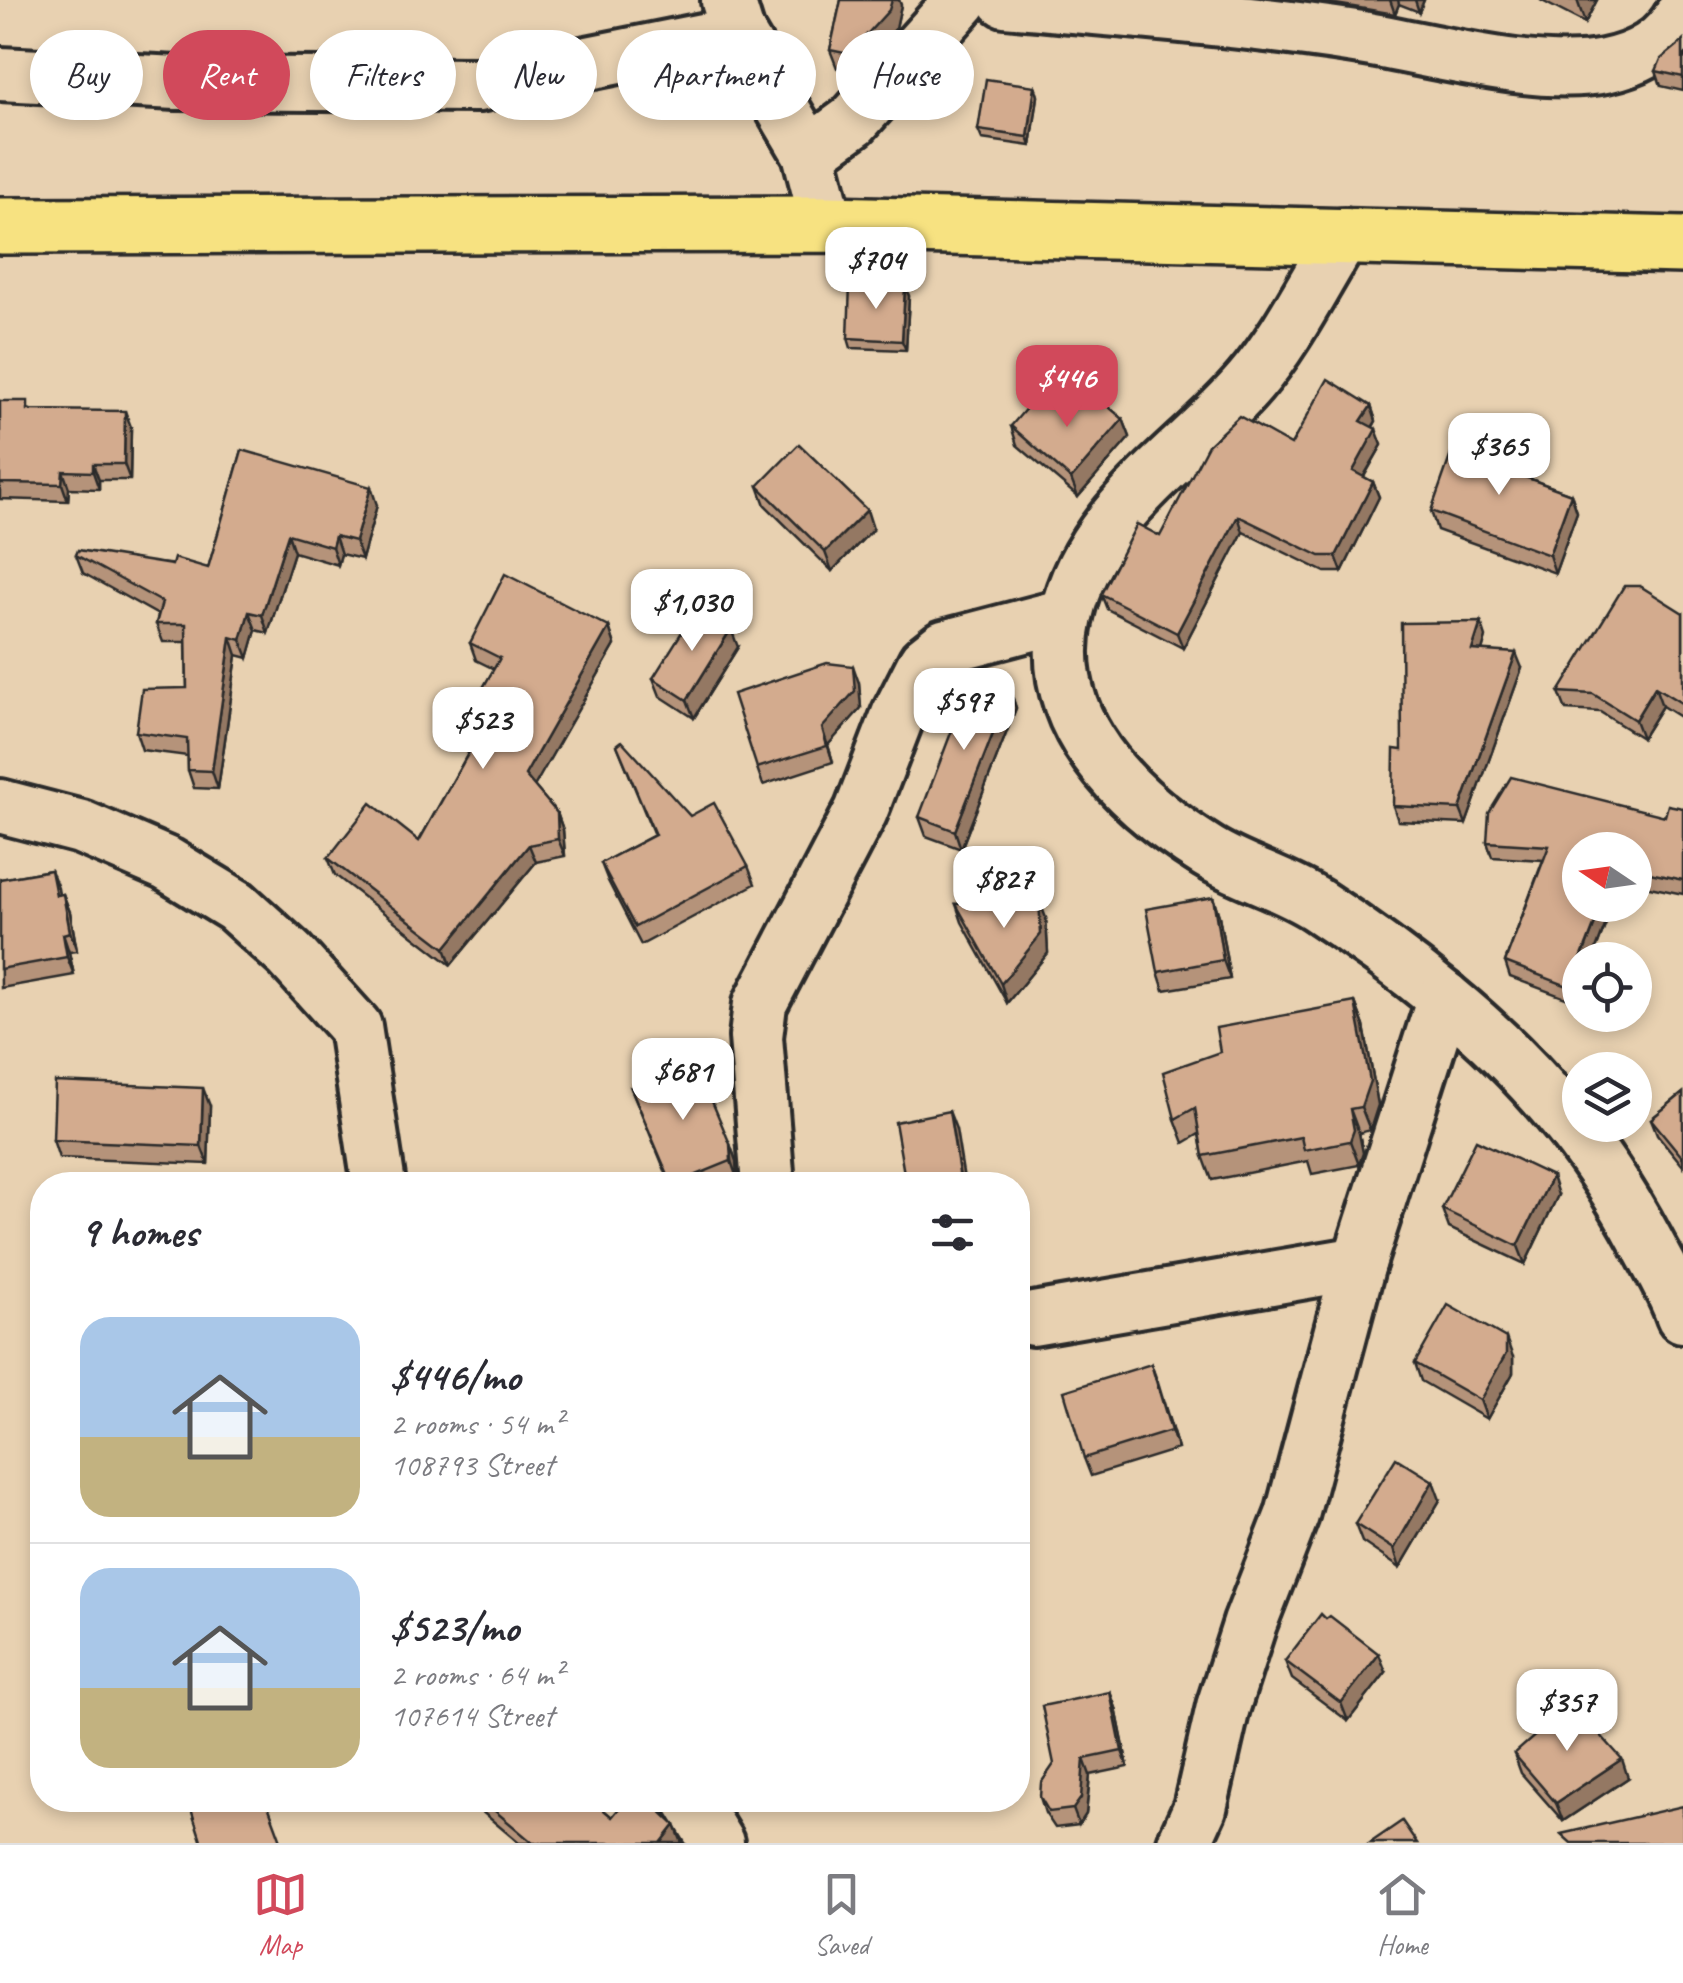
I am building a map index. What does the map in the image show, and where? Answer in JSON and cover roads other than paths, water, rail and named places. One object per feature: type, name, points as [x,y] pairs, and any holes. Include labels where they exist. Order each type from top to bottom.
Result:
[{"type":"main road","points":[[0,226],[827,224],[1683,245]]},
{"type":"street","points":[[809,153],[853,121],[962,0]]},
{"type":"street","points":[[1006,0],[1170,12],[1564,68],[1605,66],[1655,48],[1683,12]]},
{"type":"street","points":[[0,74],[177,83],[478,85],[733,16],[809,153],[827,224]]},
{"type":"street","points":[[1344,235],[1252,381],[1116,514],[1089,559],[1066,615],[1064,674],[1070,709],[1087,745],[1144,804],[1208,852],[1314,903],[1444,998],[1546,1091],[1592,1149],[1630,1211],[1683,1316]]},
{"type":"street","points":[[767,1172],[756,1037],[760,1004],[861,811],[912,683],[925,662],[944,647],[1066,615]]},
{"type":"street","points":[[0,806],[82,827],[167,864],[236,906],[290,956],[355,1027],[378,1172]]},
{"type":"street","points":[[1184,1843],[1200,1808],[1224,1707],[1250,1623],[1292,1515],[1359,1263],[1444,998]]},
{"type":"street","points":[[1033,1319],[1359,1263]]},
{"type":"street","points":[[698,1812],[717,1843]]}]
